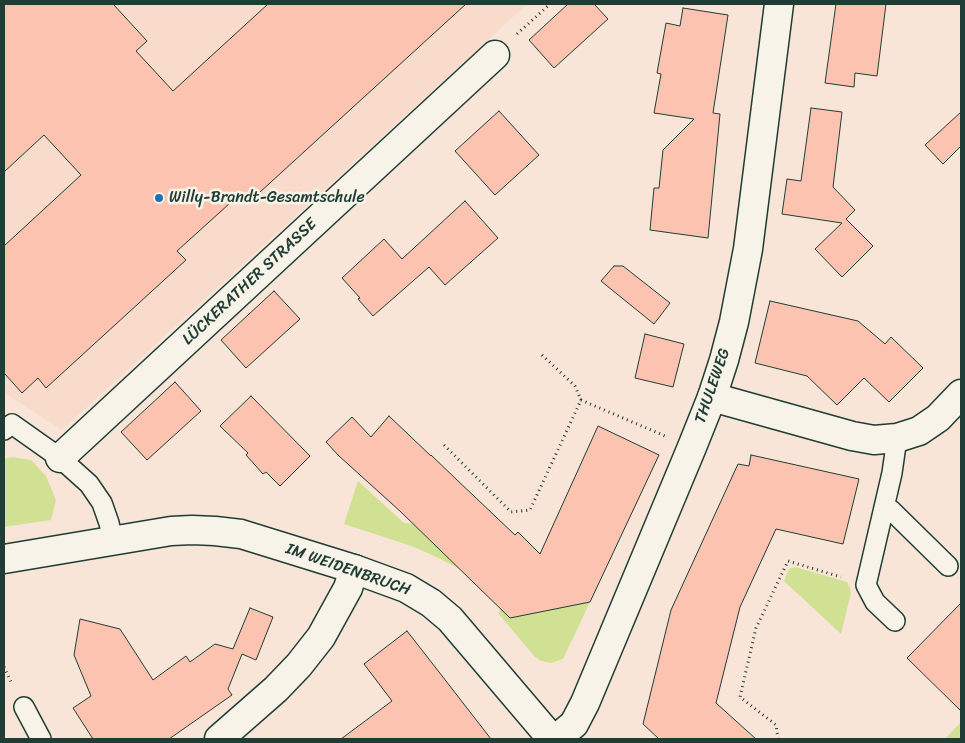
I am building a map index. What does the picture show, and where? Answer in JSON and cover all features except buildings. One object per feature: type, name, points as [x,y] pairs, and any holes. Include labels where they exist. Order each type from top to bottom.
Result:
[{"type":"street","name":"THULEWEG","points":[[556,739],[574,724],[586,703],[712,397],[734,322],[742,286],[779,4]]},
{"type":"street","name":"LÜCKERATHER STRASSE","points":[[60,458],[495,55]]},
{"type":"street","points":[[712,397],[852,436],[874,440],[897,438],[919,431],[938,418],[961,394]]},
{"type":"street","name":"IM WEIDENBRUCH","points":[[4,559],[171,531],[192,530],[241,534],[354,569],[406,588],[431,602],[450,619],[552,739]]},
{"type":"street","points":[[219,739],[276,690],[305,658],[321,637],[348,588],[354,569]]},
{"type":"lane","points":[[4,430],[12,424],[60,458],[89,484],[102,503],[113,540]]},
{"type":"lane","points":[[895,621],[875,602],[866,585],[892,473],[897,438]]},
{"type":"lane","points":[[884,509],[890,510],[948,566]]},
{"type":"lane","points":[[24,707],[41,739]]},
{"type":"path","points":[[495,55],[550,4]]},
{"type":"path","points":[[542,355],[575,386],[581,400],[692,447]]},
{"type":"path","points":[[444,445],[510,512],[530,510],[581,400]]},
{"type":"path","points":[[778,739],[776,726],[740,697],[756,628],[788,561],[866,585]]},
{"type":"shaded area","name":"Willy-Brandt-Gesamtschule","points":[[4,4],[527,4],[62,430],[4,393]]},
{"type":"green space","points":[[12,457],[31,460],[46,476],[56,500],[51,520],[4,527],[4,459]]},
{"type":"green space","points":[[358,481],[404,523],[413,524],[460,569],[411,546],[344,524]]},
{"type":"green space","points":[[795,567],[847,582],[851,593],[841,634],[784,581],[789,569]]},
{"type":"green space","points":[[590,602],[563,659],[551,663],[541,661],[534,656],[498,613],[501,609],[510,618]]},
{"type":"green space","points":[[961,722],[961,739],[945,739]]},
{"type":"place","name":"Willy-Brandt-Gesamtschule","points":[[159,198]]}]
